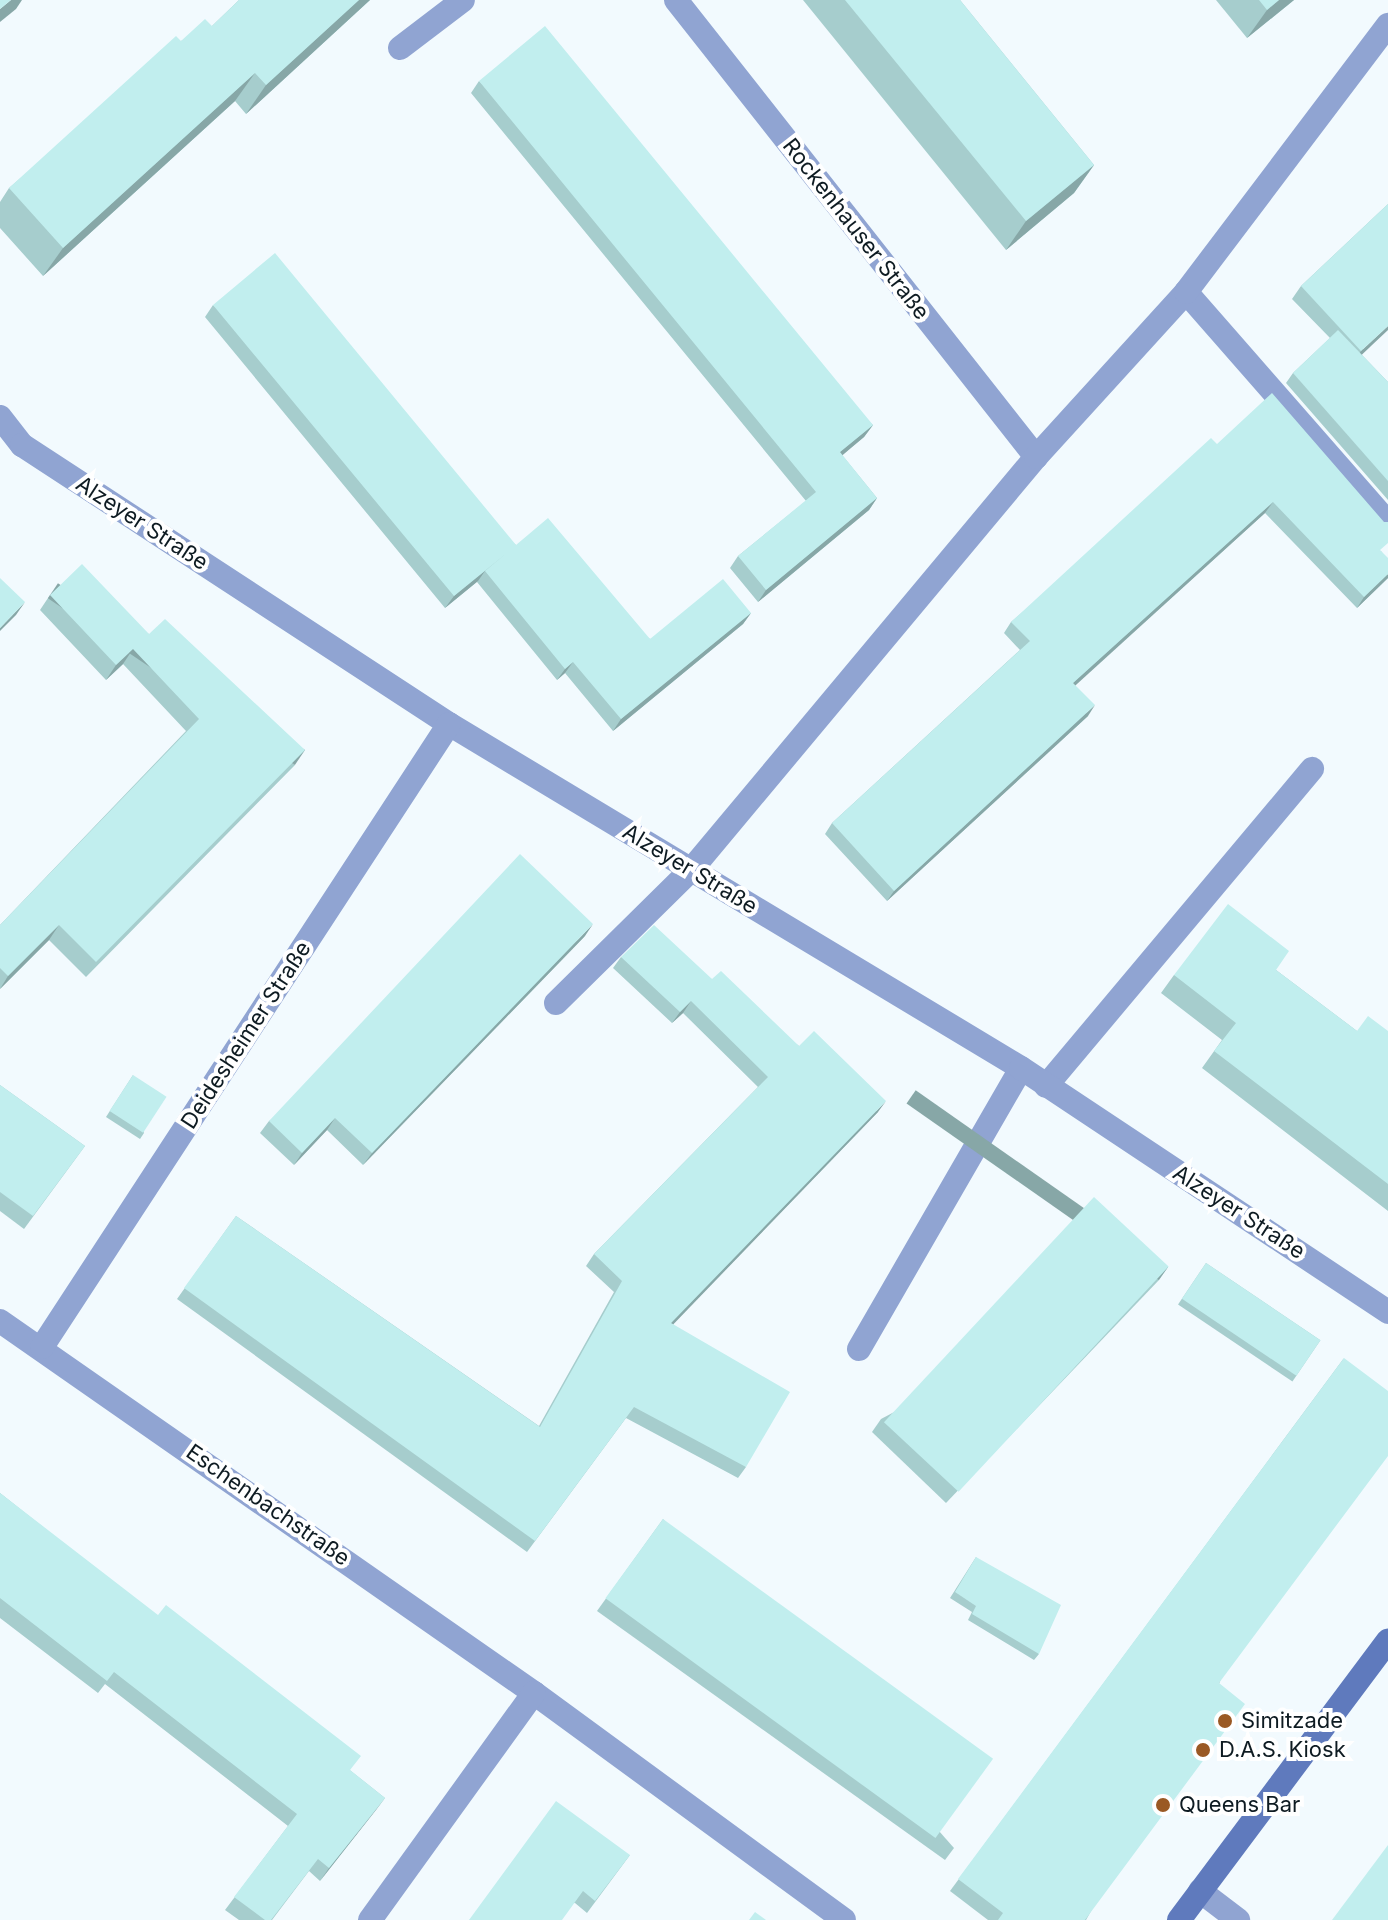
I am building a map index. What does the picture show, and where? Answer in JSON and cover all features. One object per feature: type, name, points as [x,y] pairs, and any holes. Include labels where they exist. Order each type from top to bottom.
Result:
[{"type":"street","points":[[400,48],[463,0]]},
{"type":"street","name":"Rockenhauser Straße","points":[[676,0],[1036,457]]},
{"type":"street","points":[[556,1003],[691,870],[1036,457],[1186,292],[1388,25]]},
{"type":"street","points":[[1186,292],[1388,523]]},
{"type":"street","name":"Alzeyer Straße","points":[[0,417],[22,445],[449,724],[1021,1068],[1388,1312]]},
{"type":"street","name":"Deidesheimer Straße","points":[[42,1347],[449,724]]},
{"type":"street","points":[[1046,1086],[1312,769]]},
{"type":"street","points":[[859,1349],[1021,1068]]},
{"type":"street","name":"Eschenbachstraße","points":[[0,1321],[42,1347],[534,1693],[844,1920]]},
{"type":"street","points":[[1179,1920],[1388,1641]]},
{"type":"street","points":[[370,1920],[534,1693]]},
{"type":"street","points":[[1200,1891],[1238,1920]]},
{"type":"building","points":[[0,0],[11,0],[0,9]]},
{"type":"building","points":[[239,0],[359,0],[266,85],[255,73],[63,248],[9,188],[176,36],[181,41],[205,19],[212,26]]},
{"type":"building","points":[[845,0],[960,0],[1094,165],[1026,221]]},
{"type":"building","points":[[1259,0],[1279,0],[1267,10]]},
{"type":"building","points":[[545,26],[873,425],[840,452],[877,498],[766,590],[738,556],[816,492],[479,81]]},
{"type":"building","points":[[1388,204],[1388,326],[1361,351],[1301,286]]},
{"type":"building","points":[[275,253],[516,545],[548,518],[650,639],[723,579],[751,613],[621,719],[573,662],[565,669],[485,571],[508,552],[454,596],[213,305]]},
{"type":"building","points":[[1338,330],[1388,382],[1388,481],[1293,373]]},
{"type":"building","points":[[1272,393],[1384,522],[1388,522],[1388,543],[1380,550],[1388,558],[1388,574],[1364,597],[1273,502],[1073,683],[1095,705],[894,891],[832,823],[1030,641],[1011,622],[1211,438],[1217,444]]},
{"type":"building","points":[[82,564],[149,634],[165,619],[305,750],[96,962],[59,925],[8,976],[0,968],[0,925],[199,719],[133,649],[116,665],[50,595]]},
{"type":"building","points":[[0,578],[25,602],[0,628]]},
{"type":"building","points":[[520,854],[593,924],[372,1153],[335,1118],[302,1153],[269,1121]]},
{"type":"building","points":[[1228,904],[1289,951],[1276,970],[1357,1031],[1368,1016],[1388,1031],[1388,1184],[1214,1051],[1236,1023],[1174,975]]},
{"type":"building","points":[[654,925],[712,979],[721,971],[799,1046],[814,1031],[886,1101],[671,1323],[790,1392],[746,1467],[634,1407],[535,1541],[184,1288],[236,1216],[540,1427],[622,1281],[594,1254],[768,1077],[691,1001],[680,1012],[621,957]]},
{"type":"building","points":[[133,1075],[167,1097],[143,1133],[110,1111]]},
{"type":"building","points":[[0,1085],[85,1146],[33,1216],[0,1192]]},
{"type":"building","points":[[1094,1197],[1169,1267],[959,1492],[884,1422]]},
{"type":"building","points":[[1206,1263],[1320,1340],[1296,1376],[1182,1299]]},
{"type":"building","points":[[1344,1358],[1388,1391],[1388,1456],[1219,1683],[1245,1704],[1085,1920],[998,1920],[1003,1913],[958,1879]]},
{"type":"building","points":[[0,1493],[158,1615],[166,1605],[361,1756],[350,1770],[385,1798],[329,1868],[318,1859],[271,1920],[265,1920],[234,1897],[297,1814],[114,1672],[107,1681],[0,1598]]},
{"type":"building","points":[[663,1519],[993,1759],[935,1838],[605,1598]]},
{"type":"building","points":[[976,1557],[1061,1605],[1039,1654],[972,1614],[976,1606],[955,1592]]},
{"type":"building","points":[[556,1801],[630,1855],[595,1901],[583,1891],[562,1920],[469,1920]]},
{"type":"building","points":[[1388,1845],[1388,1920],[1332,1920]]},
{"type":"building","points":[[755,1912],[766,1920],[749,1920]]},
{"type":"place","name":"Simitzade","points":[[1225,1721]]},
{"type":"place","name":"D.A.S. Kiosk","points":[[1203,1750]]},
{"type":"place","name":"Queens Bar","points":[[1163,1805]]}]
